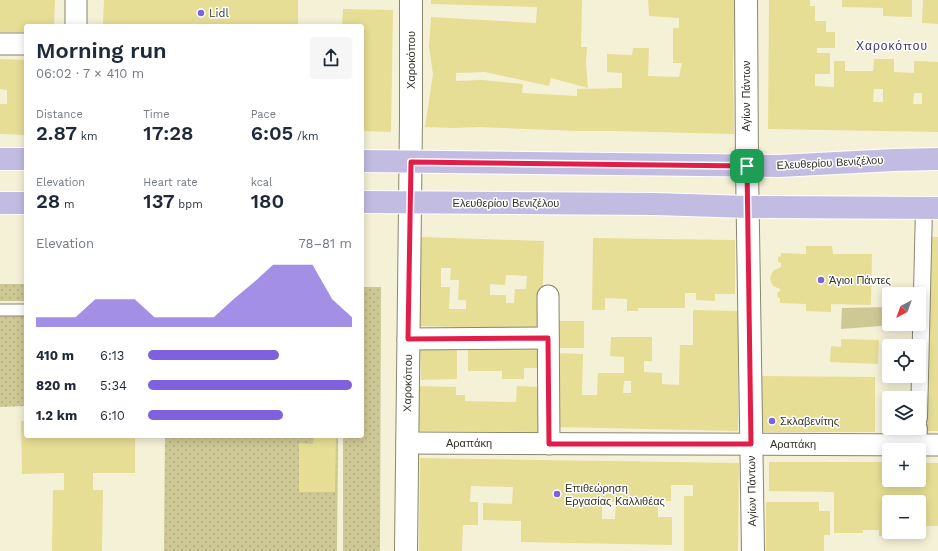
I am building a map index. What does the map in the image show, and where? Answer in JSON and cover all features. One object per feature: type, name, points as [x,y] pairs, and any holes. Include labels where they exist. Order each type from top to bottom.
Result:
[{"type":"main road","points":[[0,159],[24,159]]},
{"type":"main road","name":"Ελευθερίου Βενιζέλου","points":[[364,161],[779,166],[938,159]]},
{"type":"main road","name":"Ελευθερίου Βενιζέλου","points":[[364,202],[931,208]]},
{"type":"main road","points":[[0,203],[24,203]]},
{"type":"street","points":[[76,0],[76,24]]},
{"type":"street","name":"Χαροκόπου","points":[[406,551],[412,119],[411,0]]},
{"type":"street","name":"Αγίων Πάντων","points":[[746,0],[753,551]]},
{"type":"street","points":[[0,44],[24,44]]},
{"type":"street","points":[[921,391],[931,208]]},
{"type":"street","points":[[548,296],[549,444]]},
{"type":"street","points":[[408,339],[548,338]]},
{"type":"street","name":"Αραπάκη","points":[[407,443],[751,444],[925,439]]},
{"type":"lane","points":[[0,310],[24,310]]},
{"type":"shaded area","points":[[0,284],[24,284],[24,301],[0,301]]},
{"type":"shaded area","points":[[364,287],[381,287],[380,551],[343,551],[343,438],[364,438]]},
{"type":"shaded area","points":[[882,307],[882,326],[841,329],[842,308]]},
{"type":"shaded area","points":[[0,315],[24,315],[24,406],[0,407]]},
{"type":"shaded area","points":[[165,438],[338,438],[337,551],[164,551]]},
{"type":"building","points":[[0,0],[55,0],[54,24],[24,24],[24,32],[0,32]]},
{"type":"building","name":"Lidl","points":[[104,0],[298,0],[298,24],[103,24]]},
{"type":"building","points":[[431,0],[582,0],[581,47],[587,47],[586,63],[588,88],[551,78],[549,86],[485,72],[456,73],[456,81],[482,80],[523,84],[522,93],[577,96],[577,89],[622,88],[622,73],[607,72],[607,54],[632,55],[633,48],[649,48],[648,76],[679,77],[682,63],[673,63],[673,28],[679,28],[679,18],[649,16],[648,0],[735,0],[733,64],[734,134],[577,131],[480,127],[425,127],[433,74],[429,47],[431,17],[536,23],[537,7],[431,4]]},
{"type":"building","points":[[769,0],[810,0],[810,6],[815,6],[815,21],[826,21],[826,32],[835,32],[835,48],[817,48],[817,53],[830,53],[830,74],[815,74],[815,86],[834,87],[834,61],[845,61],[845,71],[873,71],[874,59],[894,59],[894,72],[914,73],[914,61],[938,62],[938,132],[768,129]],"holes":[[[874,89],[883,89],[883,102],[873,102]],[[914,93],[922,93],[922,104],[913,104]]]},
{"type":"building","points":[[842,0],[912,0],[912,17],[883,16],[883,8],[842,7]]},
{"type":"building","points":[[923,0],[938,0],[938,24],[922,23]]},
{"type":"building","points":[[343,9],[393,10],[391,132],[364,131],[364,24],[342,24]]},
{"type":"building","points":[[0,59],[24,60],[24,135],[0,134],[0,104],[7,104],[7,90],[0,89]]},
{"type":"building","points":[[421,237],[544,241],[542,323],[535,329],[418,326]],"holes":[[[441,268],[451,268],[450,280],[459,280],[458,300],[466,300],[466,309],[449,309],[450,287],[441,287]],[[506,275],[527,276],[526,289],[515,289],[514,303],[506,303],[506,295],[490,295],[490,284],[505,285]]]},
{"type":"building","points":[[930,237],[938,237],[938,431],[926,431]]},
{"type":"building","points":[[593,238],[735,240],[735,294],[715,294],[715,301],[696,300],[696,293],[685,293],[685,308],[638,308],[638,311],[627,311],[627,299],[605,298],[605,310],[592,310]]},
{"type":"building","name":"Άγιοι Πάντες","points":[[806,246],[832,246],[833,254],[872,254],[871,305],[831,304],[831,312],[806,311],[806,304],[780,303],[780,298],[778,298],[777,294],[780,289],[773,286],[770,278],[773,271],[781,267],[781,263],[778,262],[778,258],[779,256],[781,257],[781,253],[806,254]]},
{"type":"building","points":[[693,310],[739,311],[738,431],[556,427],[557,353],[583,354],[582,395],[597,395],[598,373],[624,373],[624,357],[610,356],[611,337],[652,337],[652,361],[644,361],[644,372],[662,373],[662,384],[679,385],[680,345],[693,345]],"holes":[[[624,381],[631,381],[631,393],[623,393]]]},
{"type":"building","points":[[558,321],[584,321],[584,348],[557,348]]},
{"type":"building","points":[[841,339],[879,340],[878,364],[830,362],[831,346],[841,347]]},
{"type":"building","points":[[542,343],[542,368],[524,368],[524,379],[502,379],[502,371],[468,371],[468,344]]},
{"type":"building","points":[[457,344],[457,379],[421,380],[420,345]]},
{"type":"building","points":[[762,376],[875,377],[875,432],[762,432]]},
{"type":"building","points":[[416,386],[456,387],[456,395],[465,395],[465,401],[516,402],[517,386],[539,387],[539,432],[416,431]]},
{"type":"building","points":[[21,421],[24,421],[24,438],[135,438],[135,473],[93,473],[93,490],[103,490],[102,551],[52,551],[53,490],[64,490],[64,473],[22,474]]},
{"type":"building","points":[[314,438],[336,438],[335,492],[299,492],[299,443],[313,444]]},
{"type":"building","points":[[420,458],[739,463],[738,551],[684,551],[684,496],[693,496],[693,485],[671,485],[671,501],[658,501],[658,517],[672,517],[672,545],[521,542],[521,521],[483,520],[483,503],[512,504],[513,487],[471,486],[470,502],[478,502],[478,525],[463,525],[462,551],[419,551]],"holes":[[[602,502],[616,502],[615,519],[602,519]]]},
{"type":"building","points":[[769,462],[882,462],[882,487],[926,487],[926,463],[938,463],[938,526],[926,526],[926,495],[882,495],[882,536],[879,536],[879,530],[863,530],[863,533],[834,533],[834,492],[769,491]]},
{"type":"building","points":[[766,502],[819,502],[819,511],[830,511],[830,535],[824,535],[824,551],[766,551]]},
{"type":"place","name":"Lidl","points":[[201,13]]},
{"type":"place","name":"Άγιοι Πάντες","points":[[821,280]]},
{"type":"place","name":"Σκλαβενίτης","points":[[772,421]]},
{"type":"place","name":"Επιθεώρηση Εργασίας Καλλιθέας","points":[[557,494]]},
{"type":"district","name":"Χαροκόπου","points":[[892,46]]},
{"type":"route","points":[[411,162],[747,166],[751,444],[549,444],[548,338],[408,339],[411,162]]}]
